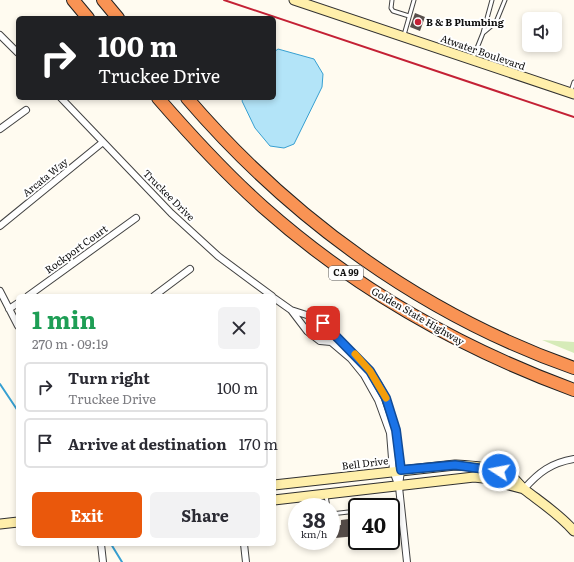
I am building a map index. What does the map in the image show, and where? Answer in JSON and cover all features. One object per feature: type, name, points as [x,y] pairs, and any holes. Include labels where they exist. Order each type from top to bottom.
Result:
[{"type":"highway","points":[[73,0],[86,16]]},
{"type":"highway","points":[[103,0],[116,16]]},
{"type":"highway","name":"Golden State Highway","points":[[160,100],[212,158],[262,207],[313,249],[347,273],[391,302],[448,335],[500,361],[574,390]]},
{"type":"highway","name":"Golden State Highway","points":[[189,100],[213,127],[280,194],[308,218],[374,266],[430,302],[470,323],[504,340],[574,368]]},
{"type":"street","name":"Atwater Boulevard","points":[[294,0],[572,94]]},
{"type":"street","points":[[0,34],[16,51]]},
{"type":"street","name":"Truckee Drive","points":[[63,100],[171,213],[218,256],[267,294]]},
{"type":"street","points":[[0,129],[26,110]]},
{"type":"street","name":"Arcata Way","points":[[0,226],[104,142]]},
{"type":"street","name":"Rockport Court","points":[[31,294],[136,218]]},
{"type":"street","points":[[157,294],[190,269]]},
{"type":"street","points":[[0,291],[16,322]]},
{"type":"street","name":"Truckee Drive","points":[[276,300],[291,310],[316,318],[330,328],[334,336],[379,385],[389,408],[396,430],[397,471]]},
{"type":"street","points":[[9,309],[16,304]]},
{"type":"street","name":"Truckee Drive","points":[[291,310],[307,331],[320,341],[331,342],[360,365],[374,392],[390,433],[399,486],[407,562]]},
{"type":"street","points":[[307,331],[308,322],[316,318]]},
{"type":"street","points":[[320,341],[328,336],[330,328]]},
{"type":"street","points":[[382,410],[389,408]]},
{"type":"street","points":[[524,489],[543,469],[553,464],[574,459]]},
{"type":"street","name":"Bell Drive","points":[[276,485],[455,465],[478,467],[499,471],[511,476],[524,489],[551,508],[574,531]]},
{"type":"street","name":"Bell Drive","points":[[276,500],[474,478],[483,478],[524,489]]},
{"type":"street","points":[[0,524],[16,522]]},
{"type":"street","points":[[102,546],[103,562]]},
{"type":"street","points":[[244,546],[246,562]]},
{"type":"lane","points":[[392,0],[391,8],[393,11],[409,16]]},
{"type":"lane","points":[[404,37],[414,0]]},
{"type":"lane","points":[[472,60],[483,32],[492,0]]},
{"type":"lane","points":[[483,32],[496,22],[505,0]]},
{"type":"lane","points":[[572,94],[574,82]]},
{"type":"lane","points":[[326,494],[327,498]]},
{"type":"green space","points":[[542,340],[574,342],[574,353]]},
{"type":"water","points":[[278,49],[314,59],[323,74],[322,87],[294,144],[284,148],[270,146],[255,128],[242,101],[276,100],[276,50]]},
{"type":"building","name":"B & B Plumbing","points":[[415,13],[425,17],[420,31],[410,27]]},
{"type":"building","points":[[348,519],[348,537],[340,538],[341,520]]},
{"type":"waterway","points":[[0,384],[16,408]]},
{"type":"waterway","points":[[112,546],[122,562]]},
{"type":"railway","points":[[224,0],[272,16]]},
{"type":"railway","points":[[276,17],[574,117]]},
{"type":"slow traffic","points":[[355,354],[370,371],[386,398]]},
{"type":"place","name":"B & B Plumbing","points":[[418,22]]},
{"type":"route","points":[[323,323],[330,328],[334,336],[346,345],[370,371],[386,398],[396,430],[401,470],[455,465],[499,471]]}]
